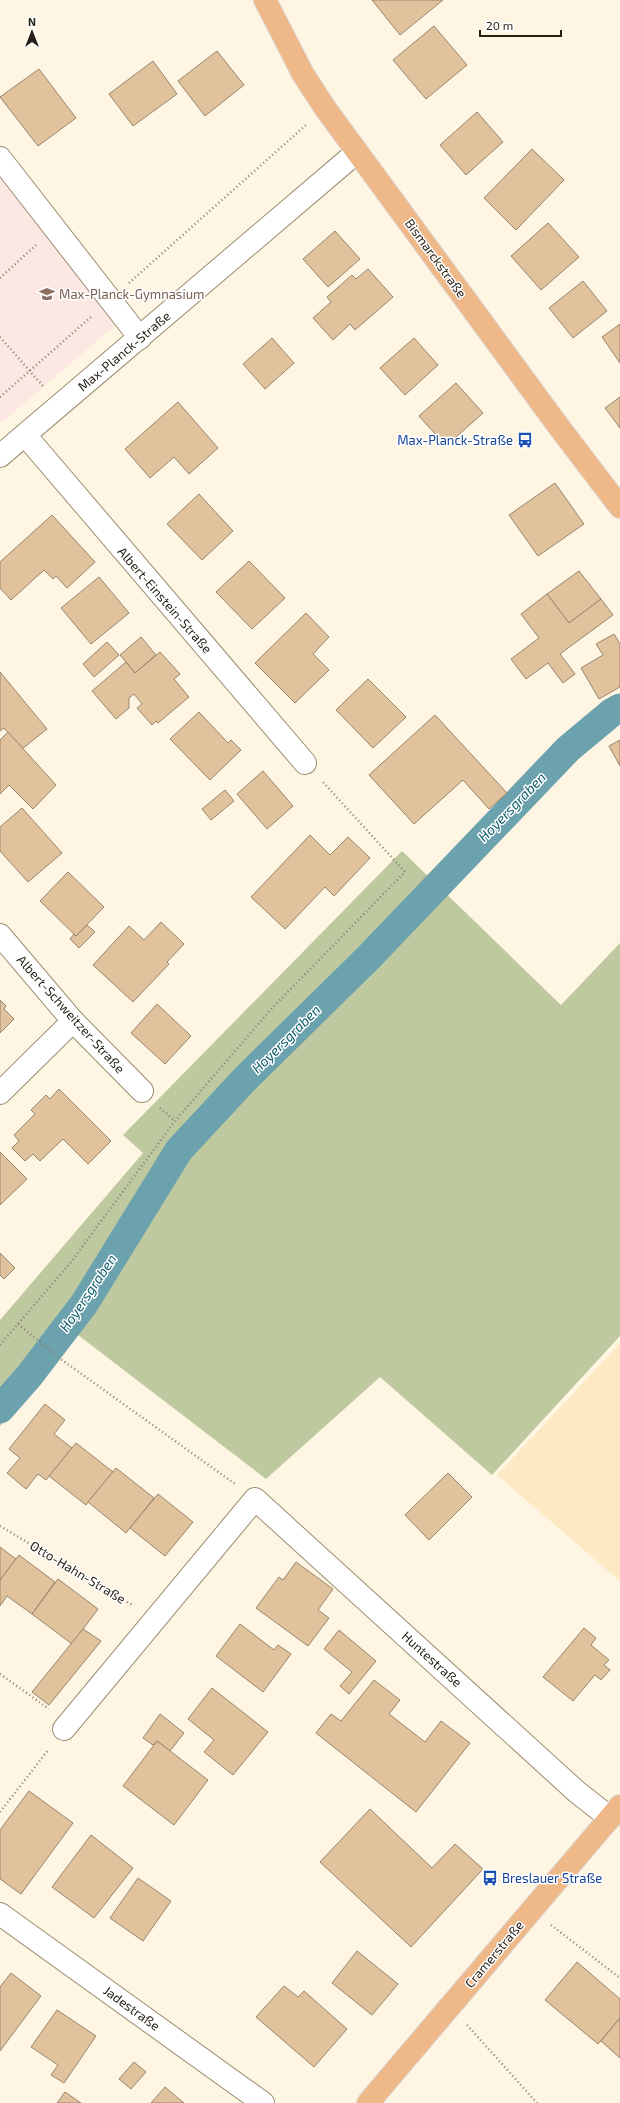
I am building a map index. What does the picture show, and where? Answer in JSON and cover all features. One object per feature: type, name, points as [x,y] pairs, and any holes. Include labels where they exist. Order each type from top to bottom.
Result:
[{"type":"main road","name":"Bismarckstraße","points":[[265,0],[303,74],[325,108],[620,507]]},
{"type":"main road","name":"Cramerstraße","points":[[368,2103],[615,1812]]},
{"type":"street","name":"Max-Planck-Straße","points":[[0,456],[357,152]]},
{"type":"street","points":[[0,158],[140,338]]},
{"type":"street","name":"Albert-Einstein-Straße","points":[[25,435],[305,763]]},
{"type":"street","name":"Albert-Schweitzer-Straße","points":[[0,935],[73,1021],[142,1091]]},
{"type":"street","points":[[0,1093],[73,1021]]},
{"type":"street","points":[[66,1726],[255,1499]]},
{"type":"street","name":"Huntestraße","points":[[255,1499],[571,1786],[615,1812]]},
{"type":"street","name":"Jadestraße","points":[[0,1914],[263,2103]]},
{"type":"path","points":[[0,397],[325,108]]},
{"type":"path","points":[[0,278],[55,228]]},
{"type":"path","points":[[0,336],[60,404]]},
{"type":"path","points":[[0,1346],[71,1262],[180,1115],[273,1007],[405,872],[305,763]]},
{"type":"path","points":[[18,1324],[62,1360],[255,1499]]},
{"type":"path","name":"Otto-Hahn-Straße","points":[[0,1526],[155,1619]]},
{"type":"path","points":[[0,1674],[66,1726],[0,1812]]},
{"type":"path","points":[[532,1909],[620,1978]]},
{"type":"path","points":[[451,2006],[538,2103]]},
{"type":"shaded area","name":"Max-Planck-Gymnasium","points":[[0,176],[118,323],[0,424]]},
{"type":"shaded area","points":[[620,1343],[620,1581],[497,1475]]},
{"type":"green space","points":[[402,851],[561,1005],[620,943],[620,1336],[492,1475],[380,1377],[266,1479],[78,1335],[46,1375],[0,1426],[0,1320],[143,1153],[123,1135]]},
{"type":"building","points":[[372,0],[443,0],[400,35]]},
{"type":"building","points":[[434,26],[467,65],[426,99],[393,60]]},
{"type":"building","points":[[217,51],[244,85],[205,116],[178,81]]},
{"type":"building","points":[[153,61],[177,94],[133,126],[109,94]]},
{"type":"building","points":[[39,69],[76,118],[38,146],[0,97]]},
{"type":"building","points":[[477,112],[503,142],[466,175],[440,145]]},
{"type":"building","points":[[532,149],[564,180],[516,230],[484,198]]},
{"type":"building","points":[[548,223],[579,257],[541,290],[511,256]]},
{"type":"building","points":[[335,231],[360,259],[328,287],[303,259]]},
{"type":"building","points":[[368,269],[393,297],[355,330],[350,324],[333,340],[313,318],[331,302],[327,297],[352,275],[356,279]]},
{"type":"building","points":[[583,281],[607,311],[573,338],[549,308]]},
{"type":"building","points":[[620,324],[620,363],[602,337]]},
{"type":"building","points":[[272,338],[294,363],[265,389],[243,364]]},
{"type":"building","points":[[414,338],[438,365],[405,395],[380,368]]},
{"type":"building","points":[[456,383],[483,413],[446,446],[419,416]]},
{"type":"building","points":[[620,397],[620,428],[605,408]]},
{"type":"building","points":[[178,402],[218,448],[189,474],[174,457],[150,478],[125,449]]},
{"type":"building","points":[[555,483],[584,524],[538,556],[509,515]]},
{"type":"building","points":[[199,494],[233,531],[202,560],[167,524]]},
{"type":"building","points":[[52,515],[95,562],[67,588],[56,576],[53,579],[44,570],[11,600],[0,588],[0,562]]},
{"type":"building","points":[[249,561],[285,598],[252,629],[216,592]]},
{"type":"building","points":[[579,571],[601,599],[569,623],[547,594]]},
{"type":"building","points":[[99,577],[129,613],[91,644],[61,608]]},
{"type":"building","points":[[547,594],[569,623],[601,599],[613,615],[560,654],[575,674],[563,683],[548,663],[526,679],[511,659],[539,638],[521,614]]},
{"type":"building","points":[[306,613],[329,637],[313,654],[329,670],[295,703],[255,663]]},
{"type":"building","points":[[614,634],[620,644],[620,687],[599,699],[581,668],[603,655],[596,644]]},
{"type":"building","points":[[141,637],[156,655],[135,673],[120,655]]},
{"type":"building","points":[[107,642],[119,655],[94,677],[83,664]]},
{"type":"building","points":[[160,652],[180,674],[174,679],[189,697],[158,723],[156,721],[152,725],[137,708],[142,704],[134,694],[129,698],[129,708],[116,719],[92,691],[126,662],[135,673]]},
{"type":"building","points":[[0,672],[47,729],[22,749],[4,728],[0,731]]},
{"type":"building","points":[[368,679],[406,717],[373,748],[336,710]]},
{"type":"building","points":[[199,712],[228,743],[231,740],[241,750],[210,780],[170,739]]},
{"type":"building","points":[[435,715],[507,793],[489,809],[463,780],[414,824],[369,775]]},
{"type":"building","points":[[8,732],[56,785],[33,809],[9,785],[0,794],[0,740]]},
{"type":"building","points":[[620,740],[620,766],[609,746]]},
{"type":"building","points":[[263,771],[293,806],[267,829],[237,794]]},
{"type":"building","points":[[225,790],[234,801],[211,820],[202,809]]},
{"type":"building","points":[[22,808],[62,853],[28,882],[0,851],[0,827]]},
{"type":"building","points":[[310,835],[330,855],[348,837],[370,858],[334,896],[325,887],[285,929],[251,897]]},
{"type":"building","points":[[68,872],[104,907],[76,936],[40,901]]},
{"type":"building","points":[[161,922],[184,944],[167,962],[169,964],[133,1002],[93,965],[129,926],[144,940]]},
{"type":"building","points":[[87,925],[95,932],[79,948],[70,939],[74,934],[76,936]]},
{"type":"building","points":[[0,1000],[6,1006],[4,1009],[14,1019],[0,1033]]},
{"type":"building","points":[[157,1004],[191,1036],[165,1064],[131,1033]]},
{"type":"building","points":[[59,1089],[111,1141],[88,1164],[63,1139],[40,1161],[33,1154],[25,1161],[12,1148],[19,1141],[14,1135],[35,1114],[31,1110],[46,1095],[50,1099]]},
{"type":"building","points":[[0,1152],[27,1179],[0,1205]]},
{"type":"building","points":[[0,1253],[15,1268],[4,1279],[0,1275]]},
{"type":"building","points":[[45,1404],[65,1420],[54,1434],[72,1448],[46,1480],[38,1474],[26,1489],[7,1473],[20,1458],[9,1449]]},
{"type":"building","points":[[76,1443],[113,1472],[86,1505],[49,1476]]},
{"type":"building","points":[[116,1468],[154,1498],[126,1533],[88,1502]]},
{"type":"building","points":[[448,1473],[472,1497],[429,1540],[405,1515]]},
{"type":"building","points":[[158,1494],[193,1522],[165,1556],[130,1528]]},
{"type":"building","points":[[0,1547],[16,1559],[0,1580]]},
{"type":"building","points":[[19,1555],[55,1582],[32,1614],[7,1596],[0,1606],[0,1580]]},
{"type":"building","points":[[296,1562],[333,1589],[318,1610],[329,1618],[308,1646],[256,1608],[279,1577],[283,1580]]},
{"type":"building","points":[[58,1579],[98,1609],[72,1644],[32,1614]]},
{"type":"building","points":[[240,1624],[274,1650],[278,1645],[291,1654],[263,1692],[216,1656]]},
{"type":"building","points":[[584,1628],[596,1638],[591,1645],[609,1660],[604,1665],[610,1670],[601,1680],[595,1675],[573,1701],[543,1677]]},
{"type":"building","points":[[83,1629],[101,1641],[49,1705],[32,1692]]},
{"type":"building","points":[[339,1630],[376,1661],[349,1694],[340,1686],[352,1672],[324,1649]]},
{"type":"building","points":[[374,1680],[400,1700],[389,1714],[425,1742],[441,1721],[470,1743],[416,1812],[316,1733],[331,1714],[341,1721]]},
{"type":"building","points":[[212,1688],[268,1732],[233,1775],[204,1752],[214,1740],[188,1719]]},
{"type":"building","points":[[160,1714],[184,1733],[170,1751],[157,1741],[153,1745],[143,1738]]},
{"type":"building","points":[[157,1741],[208,1780],[174,1825],[123,1786]]},
{"type":"building","points":[[29,1791],[73,1823],[21,1894],[0,1879],[0,1830]]},
{"type":"building","points":[[370,1809],[432,1868],[455,1844],[483,1869],[411,1947],[320,1862]]},
{"type":"building","points":[[91,1835],[133,1868],[94,1918],[52,1887]]},
{"type":"building","points":[[138,1878],[171,1901],[143,1941],[110,1918]]},
{"type":"building","points":[[357,1951],[398,1984],[372,2015],[332,1983]]},
{"type":"building","points":[[577,1962],[620,1999],[620,2018],[598,2044],[545,2000]]},
{"type":"building","points":[[11,1973],[41,1996],[0,2051],[0,1987]]},
{"type":"building","points":[[284,1986],[298,1997],[304,1991],[347,2029],[314,2067],[256,2017]]},
{"type":"building","points":[[57,2010],[96,2036],[64,2083],[51,2075],[58,2065],[31,2047]]},
{"type":"building","points":[[620,2018],[620,2058],[601,2041]]},
{"type":"building","points":[[134,2062],[146,2072],[131,2089],[119,2079]]},
{"type":"building","points":[[165,2087],[184,2103],[151,2103]]},
{"type":"building","points":[[65,2092],[81,2103],[57,2103]]},
{"type":"waterway","name":"Hoyersgraben","points":[[0,1409],[29,1376],[84,1304],[179,1150],[245,1079],[369,957],[568,749],[611,713],[620,708]]},
{"type":"place","name":"Max-Planck-Gymnasium","points":[[47,294]]},
{"type":"place","name":"Max-Planck-Straße","points":[[525,440]]},
{"type":"place","name":"Breslauer Straße","points":[[490,1878]]}]
